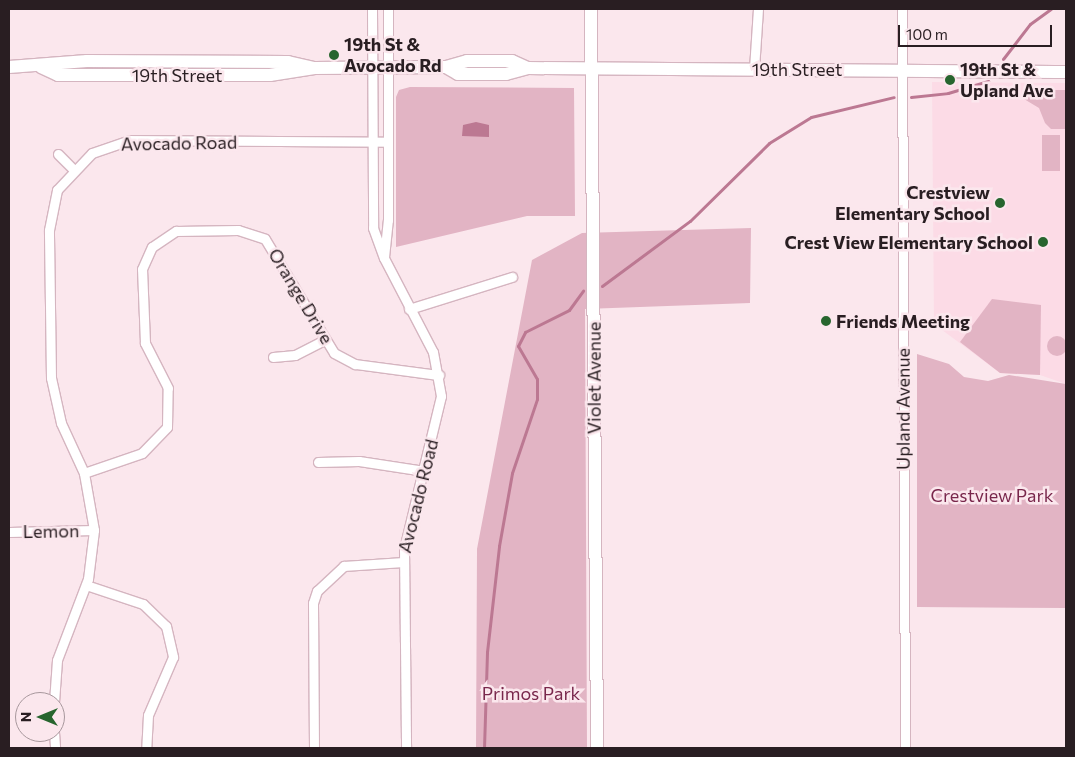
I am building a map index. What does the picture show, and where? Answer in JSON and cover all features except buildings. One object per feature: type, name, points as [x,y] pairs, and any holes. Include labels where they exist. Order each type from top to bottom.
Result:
[{"type":"street","name":"Avocado Road","points":[[372,9],[373,228],[384,258],[433,352],[439,375],[439,409],[402,562],[406,748]]},
{"type":"street","name":"Avocado Road","points":[[384,258],[388,142],[388,9]]},
{"type":"street","name":"Violet Avenue","points":[[591,9],[597,748]]},
{"type":"street","points":[[754,69],[758,9]]},
{"type":"street","name":"Upland Avenue","points":[[902,9],[905,748]]},
{"type":"street","name":"19th Street","points":[[9,68],[41,68],[53,74],[97,75],[270,75],[314,68],[446,68],[454,74],[506,74],[528,68],[902,68],[1066,72]]},
{"type":"street","name":"Avocado Road","points":[[55,692],[57,660],[86,585],[94,530],[84,473],[68,450],[50,378],[49,230],[57,190],[73,169],[92,152],[130,140],[388,142]]},
{"type":"street","points":[[58,154],[73,169]]},
{"type":"street","name":"Orange Drive","points":[[84,473],[142,453],[166,427],[168,388],[150,358],[142,328],[142,269],[161,238],[176,231],[238,230],[265,239],[276,250],[334,353],[355,364],[439,375]]},
{"type":"street","points":[[409,309],[512,277]]},
{"type":"street","points":[[273,356],[295,355],[325,340]]},
{"type":"street","points":[[318,462],[359,461],[424,471]]},
{"type":"street","name":"Lemon","points":[[9,532],[94,530]]},
{"type":"street","points":[[314,748],[313,603],[317,591],[344,566],[402,562]]},
{"type":"street","points":[[86,585],[142,604],[166,626],[173,657],[148,715],[146,748]]},
{"type":"shaded area","name":"Crestview Elementary School","points":[[932,82],[1066,83],[1066,384],[1040,375],[1000,373],[934,324]]},
{"type":"shaded area","points":[[476,122],[489,125],[489,137],[462,136],[463,125]]},
{"type":"green space","points":[[410,87],[574,88],[575,216],[527,216],[396,247],[396,97],[399,90]]},
{"type":"green space","points":[[1024,90],[1066,90],[1066,129],[1051,129],[1045,123],[1039,108],[1024,99]]},
{"type":"green space","points":[[1042,135],[1060,135],[1060,171],[1042,171]]},
{"type":"green space","name":"Primos Park","points":[[751,228],[750,303],[585,309],[587,748],[476,748],[477,549],[532,260],[582,233]]},
{"type":"green space","points":[[992,299],[1041,305],[1040,375],[1000,373],[960,342]]},
{"type":"green space","points":[[1053,336],[1061,336],[1067,342],[1067,350],[1061,356],[1053,356],[1047,350],[1047,342]]},
{"type":"green space","name":"Crestview Park","points":[[917,354],[949,364],[964,377],[988,381],[1009,375],[1066,384],[1066,608],[917,607]]},
{"type":"waterway","points":[[1003,59],[1030,24],[1051,9]]},
{"type":"waterway","points":[[911,97],[948,93],[988,81]]},
{"type":"waterway","points":[[602,286],[690,221],[769,143],[811,117],[894,97]]},
{"type":"waterway","points":[[484,748],[487,652],[499,546],[512,473],[537,399],[537,379],[518,346],[525,332],[569,310],[583,291]]},
{"type":"place","name":"19th St & Avocado Rd","points":[[334,55]]},
{"type":"place","name":"19th St & Upland Ave","points":[[950,80]]},
{"type":"place","name":"Crestview Elementary School","points":[[1000,203]]},
{"type":"place","name":"Crest View Elementary School","points":[[1043,242]]},
{"type":"place","name":"Friends Meeting","points":[[826,321]]}]
